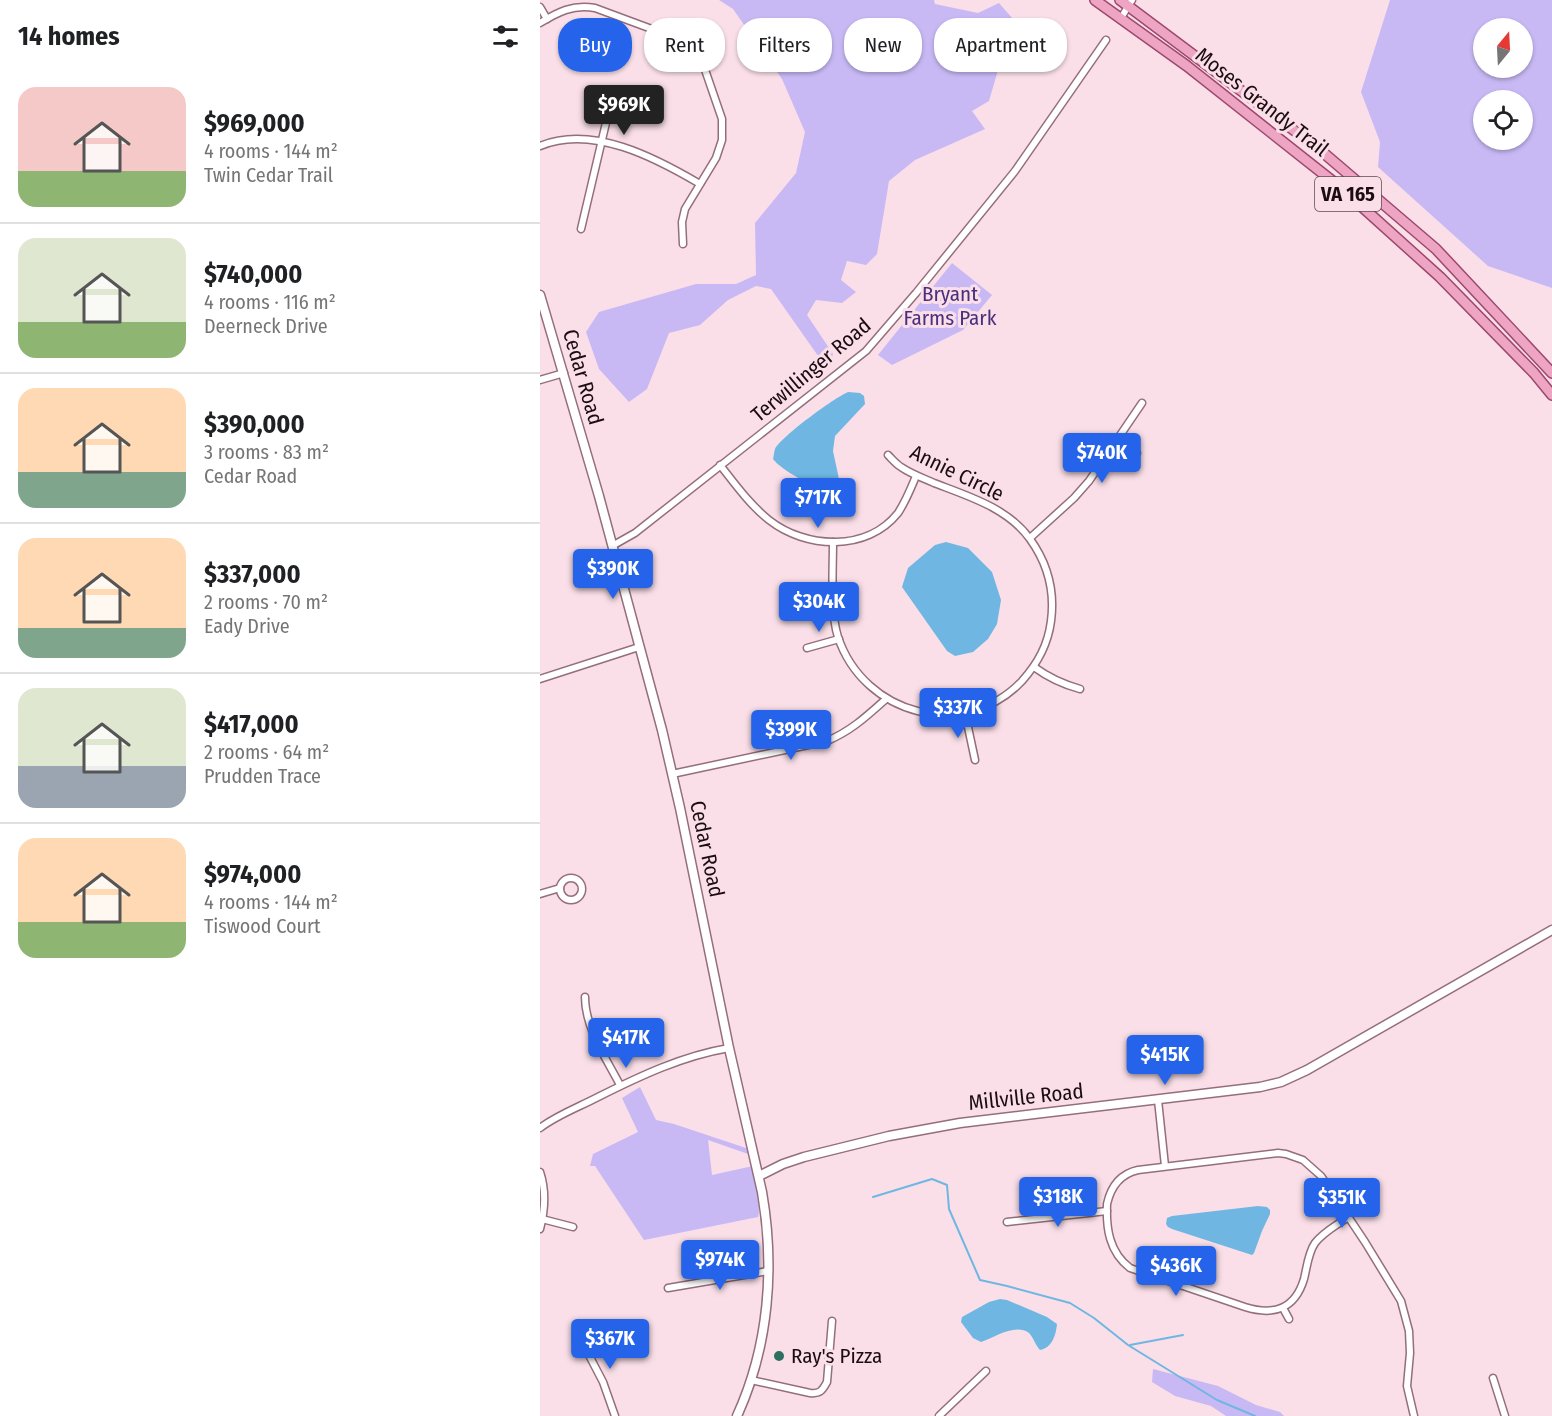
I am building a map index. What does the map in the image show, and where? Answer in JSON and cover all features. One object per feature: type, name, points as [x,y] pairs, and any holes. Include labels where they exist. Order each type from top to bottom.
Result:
[{"type":"main road","name":"Moses Grandy Trail","points":[[1095,0],[1187,66],[1340,187],[1440,277],[1534,373],[1552,395]]},
{"type":"main road","name":"Moses Grandy Trail","points":[[1120,0],[1130,3],[1319,149],[1436,249],[1552,373]]},
{"type":"street","points":[[1121,18],[1130,3]]},
{"type":"street","points":[[540,23],[567,9],[585,6],[594,8],[677,38],[692,48],[702,61],[723,128],[719,152],[684,213],[683,244]]},
{"type":"street","points":[[540,7],[547,19]]},
{"type":"street","name":"Terwillinger Road","points":[[612,546],[635,533],[866,351],[1016,171],[1106,40]]},
{"type":"street","points":[[581,229],[609,110]]},
{"type":"street","points":[[540,146],[572,139],[602,142],[654,159],[700,184]]},
{"type":"street","name":"Cedar Road","points":[[540,296],[599,496],[672,774],[729,1048],[759,1176],[765,1212],[767,1299],[762,1339],[751,1380],[737,1416]]},
{"type":"street","points":[[540,380],[564,373]]},
{"type":"street","points":[[1029,538],[1074,498],[1089,481],[1142,403]]},
{"type":"street","points":[[1118,440],[1137,453]]},
{"type":"street","name":"Annie Circle","points":[[833,542],[835,623],[839,639],[857,674],[886,699],[910,710],[931,714],[965,713],[994,702],[1016,687],[1034,667],[1047,639],[1052,599],[1046,568],[1029,538],[1010,518],[987,504],[916,476],[899,466],[888,455]]},
{"type":"street","points":[[720,465],[757,510],[775,525],[800,537],[833,542],[861,538],[889,522],[906,499],[916,476]]},
{"type":"street","points":[[807,648],[839,639]]},
{"type":"street","points":[[540,679],[639,647]]},
{"type":"street","points":[[1034,667],[1063,685],[1080,689]]},
{"type":"street","points":[[672,774],[827,741],[847,732],[886,699]]},
{"type":"street","points":[[965,713],[975,760]]},
{"type":"street","points":[[540,894],[560,888]]},
{"type":"street","name":"Millville Road","points":[[759,1176],[804,1157],[931,1127],[1260,1087],[1288,1080],[1552,930]]},
{"type":"street","points":[[585,997],[585,1011],[600,1048],[620,1085]]},
{"type":"street","points":[[540,1128],[620,1085],[658,1068],[683,1059],[729,1048]]},
{"type":"street","points":[[1158,1100],[1165,1166]]},
{"type":"street","points":[[1348,1217],[1316,1242],[1310,1254],[1302,1285],[1293,1300],[1283,1308],[1270,1311],[1254,1310],[1130,1268],[1116,1254],[1112,1246],[1107,1204],[1116,1182],[1122,1176],[1138,1170],[1272,1154],[1295,1156],[1311,1165],[1321,1176],[1348,1217],[1401,1301],[1410,1341],[1407,1386],[1414,1416]]},
{"type":"street","points":[[540,1172],[544,1207],[540,1228]]},
{"type":"street","points":[[1007,1222],[1107,1211]]},
{"type":"street","points":[[542,1219],[573,1227]]},
{"type":"street","points":[[668,1288],[768,1271]]},
{"type":"street","points":[[1283,1308],[1289,1319]]},
{"type":"street","points":[[751,1380],[818,1394],[827,1382],[832,1321]]},
{"type":"street","points":[[579,1336],[603,1382],[615,1416]]},
{"type":"street","points":[[939,1416],[986,1371]]},
{"type":"street","points":[[1493,1378],[1505,1416]]},
{"type":"green space","points":[[719,0],[934,0],[935,4],[978,13],[999,3],[1012,18],[934,18],[934,72],[997,72],[989,101],[972,111],[985,129],[915,160],[889,181],[877,254],[866,265],[847,261],[841,280],[856,292],[842,303],[816,300],[807,315],[833,354],[828,370],[771,289],[756,286],[728,300],[700,325],[669,333],[647,389],[629,402],[599,369],[586,332],[599,312],[696,284],[736,284],[756,275],[755,223],[796,173],[805,132],[777,72],[832,72],[832,18],[739,18],[733,9]]},
{"type":"green space","points":[[1390,0],[1552,0],[1552,288],[1488,266],[1378,167],[1380,142],[1361,92]]},
{"type":"green space","name":"Bryant Farms Park","points":[[952,263],[992,295],[963,330],[892,365],[878,355]]},
{"type":"green space","points":[[640,1087],[656,1120],[749,1149],[751,1155],[708,1140],[712,1175],[753,1166],[760,1208],[758,1217],[644,1240],[595,1166],[590,1166],[593,1154],[638,1132],[622,1098]]},
{"type":"green space","points":[[1153,1369],[1218,1386],[1256,1405],[1280,1412],[1284,1416],[1226,1416],[1211,1406],[1175,1396],[1152,1382]]},
{"type":"water","points":[[848,392],[860,393],[864,396],[865,404],[835,436],[833,451],[839,479],[837,489],[829,493],[783,469],[773,459],[774,451],[797,427]]},
{"type":"water","points":[[946,542],[968,548],[992,572],[1001,600],[997,624],[988,639],[973,652],[955,656],[947,651],[902,587],[908,568],[935,545]]},
{"type":"water","points":[[1258,1206],[1267,1207],[1270,1214],[1252,1255],[1172,1229],[1166,1224],[1167,1218],[1172,1216]]},
{"type":"water","points":[[1000,1299],[1047,1317],[1057,1324],[1054,1337],[1048,1347],[1040,1350],[1029,1333],[1023,1330],[1011,1330],[981,1342],[973,1338],[961,1322],[962,1317],[989,1302]]},
{"type":"waterway","points":[[873,1197],[932,1179],[947,1185],[949,1209],[980,1280],[1070,1303],[1094,1318],[1128,1345],[1217,1400],[1255,1416]]},
{"type":"waterway","points":[[1130,1345],[1183,1335]]},
{"type":"place","name":"Ray's Pizza","points":[[779,1356]]}]
